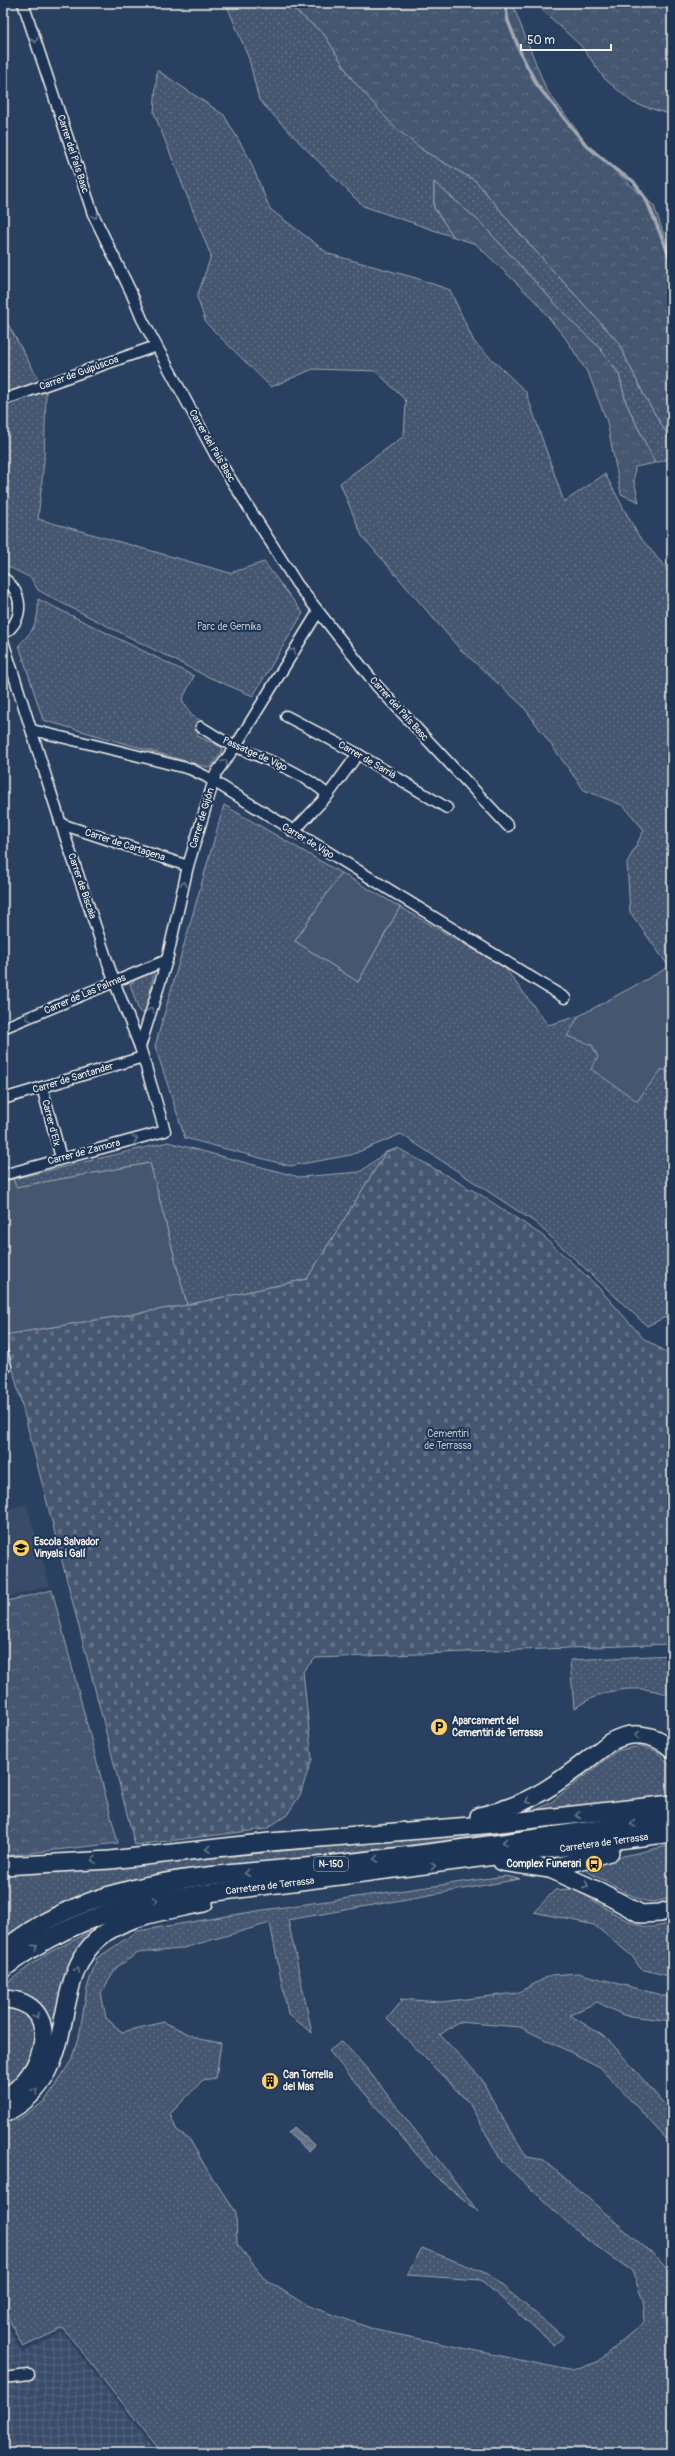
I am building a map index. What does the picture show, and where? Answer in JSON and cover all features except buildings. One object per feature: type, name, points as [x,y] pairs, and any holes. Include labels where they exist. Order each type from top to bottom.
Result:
[{"type":"main road","points":[[412,1830],[485,1815],[525,1803],[555,1785],[609,1743],[620,1737],[647,1736],[672,1749]]},
{"type":"main road","points":[[3,1866],[110,1860],[412,1830],[483,1825],[672,1804]]},
{"type":"main road","name":"Carretera de Terrassa","points":[[3,1951],[58,1915],[97,1899],[140,1888],[214,1876],[489,1844],[672,1818]]},
{"type":"main road","name":"Carretera de Terrassa","points":[[3,1969],[51,1936],[114,1910],[179,1896],[490,1859],[672,1833]]},
{"type":"main road","points":[[550,1869],[672,1837]]},
{"type":"main road","points":[[490,1859],[513,1865],[550,1869],[601,1892],[641,1914],[660,1913],[672,1909]]},
{"type":"main road","points":[[3,2114],[28,2098],[48,2074],[58,2045],[75,1976],[86,1952],[98,1939],[113,1928],[139,1918],[269,1886]]},
{"type":"main road","points":[[3,1999],[20,2002],[33,2011],[39,2020],[44,2034],[41,2056],[33,2072],[22,2085],[3,2098]]},
{"type":"street","name":"Carrer del País Basc","points":[[23,3],[93,214],[156,346],[216,456],[297,584],[318,612],[377,686],[508,826]]},
{"type":"street","name":"Carrer de Guipúscoa","points":[[3,400],[156,346]]},
{"type":"street","points":[[3,578],[13,587],[20,605],[15,623],[3,634]]},
{"type":"street","name":"Carrer de Gijón","points":[[141,1052],[167,960],[188,866],[213,781],[318,612]]},
{"type":"street","name":"Carrer de Biscaia","points":[[3,640],[114,981],[141,1052],[164,1131]]},
{"type":"street","name":"Carrer de Sarrià","points":[[286,716],[358,754],[447,808]]},
{"type":"street","name":"Passatge de Vigo","points":[[201,727],[235,747],[279,763],[318,786],[328,795]]},
{"type":"street","name":"Carrer de Vigo","points":[[32,730],[190,769],[213,781],[293,832],[565,998]]},
{"type":"street","points":[[293,832],[328,795],[358,754]]},
{"type":"street","name":"Carrer de Cartagena","points":[[62,824],[188,866]]},
{"type":"street","name":"Carrer de Las Palmas","points":[[3,1028],[167,960]]},
{"type":"street","name":"Carrer de Santander","points":[[3,1098],[42,1087],[141,1052]]},
{"type":"street","name":"Carrer d'Elx","points":[[42,1087],[61,1158]]},
{"type":"street","name":"Carrer de Zamora","points":[[3,1175],[164,1131]]},
{"type":"street","points":[[3,1355],[4,1368]]},
{"type":"street","points":[[3,2378],[29,2375]]},
{"type":"shaded area","name":"Escola Salvador Vinyals i Galí","points":[[27,1504],[50,1586],[3,1598],[3,1510]]},
{"type":"shaded area","points":[[3,2318],[22,2353],[62,2332],[157,2453],[3,2453]]},
{"type":"green space","points":[[226,3],[286,3],[324,34],[352,79],[424,151],[476,181],[520,234],[618,342],[645,397],[672,442],[672,458],[655,463],[626,403],[619,374],[599,347],[574,324],[481,223],[434,182],[434,208],[454,237],[363,206],[300,143],[259,100],[249,59]]},
{"type":"green space","points":[[286,3],[512,3],[546,89],[590,148],[654,206],[672,258],[669,301],[670,329],[672,329],[672,442],[645,397],[618,342],[520,234],[476,181],[424,151],[394,127],[352,79],[324,34]]},
{"type":"green space","points":[[535,3],[672,3],[672,115],[633,103],[605,79],[581,46]]},
{"type":"green space","points":[[157,70],[224,115],[249,158],[270,209],[329,254],[416,278],[450,290],[474,342],[526,392],[564,502],[605,474],[638,535],[672,575],[672,971],[630,912],[627,863],[644,830],[624,806],[584,790],[523,706],[460,649],[362,536],[340,483],[404,436],[406,401],[376,371],[313,369],[271,387],[206,323],[197,297],[211,256],[154,113]]},
{"type":"green space","points":[[434,182],[481,223],[574,324],[599,347],[619,374],[626,403],[655,463],[635,467],[634,481],[639,502],[621,494],[607,422],[589,375],[566,339],[537,303],[476,244],[454,237],[434,208]]},
{"type":"green space","name":"Parc de Gernika","points":[[3,315],[46,393],[44,461],[38,519],[230,573],[264,562],[303,613],[253,696],[206,676],[52,598],[38,590],[31,578],[3,564]]},
{"type":"green space","points":[[38,599],[194,676],[182,700],[191,715],[203,722],[197,736],[222,747],[222,752],[210,768],[43,720],[19,645],[32,630],[38,613]]},
{"type":"green space","points":[[224,805],[341,873],[295,941],[358,982],[400,907],[504,967],[548,1025],[579,1016],[568,1036],[592,1045],[598,1057],[637,1101],[662,1068],[672,1074],[672,1314],[647,1326],[536,1223],[401,1134],[351,1155],[290,1166],[185,1138],[155,1046]]},
{"type":"green space","points":[[341,873],[400,907],[358,982],[295,941]]},
{"type":"green space","points":[[669,967],[672,971],[672,1074],[662,1069],[637,1101],[591,1069],[598,1057],[592,1045],[567,1036],[579,1016]]},
{"type":"green space","points":[[154,972],[147,1009],[143,1014],[139,1011],[130,984],[137,979]]},
{"type":"green space","points":[[168,1142],[299,1177],[360,1172],[386,1152],[307,1279],[187,1305],[150,1163],[16,1187],[13,1179]]},
{"type":"green space","name":"Cementiri de Terrassa","points":[[398,1148],[481,1195],[543,1236],[598,1287],[644,1339],[672,1356],[672,1644],[316,1658],[303,1671],[312,1759],[300,1795],[287,1815],[266,1829],[135,1845],[4,1335],[187,1305],[307,1279],[386,1152]]},
{"type":"green space","points":[[150,1163],[187,1305],[4,1335],[3,1182],[13,1179],[16,1187]]},
{"type":"green space","points":[[52,1590],[118,1843],[3,1856],[3,1602]]},
{"type":"green space","points":[[672,1655],[672,1696],[647,1690],[621,1690],[596,1696],[574,1709],[570,1660]]},
{"type":"green space","points":[[642,1746],[657,1751],[672,1768],[672,1797],[532,1812],[550,1803],[618,1750]]},
{"type":"green space","points":[[609,1818],[406,1846],[165,1874],[123,1884],[82,1897],[42,1915],[3,1939],[3,1872],[184,1861]]},
{"type":"green space","points":[[672,1845],[672,1895],[664,1900],[656,1902],[641,1900],[587,1871],[589,1867],[598,1866],[597,1862]]},
{"type":"green space","points":[[505,1876],[520,1879],[288,1920],[312,2033],[288,2014],[270,1923],[180,1949],[138,1953],[117,1967],[101,1993],[106,2018],[122,2032],[164,2022],[199,2039],[221,2043],[216,2078],[203,2080],[170,2114],[177,2131],[190,2140],[209,2173],[236,2212],[237,2244],[266,2280],[306,2305],[376,2330],[573,2371],[597,2362],[644,2322],[645,2306],[632,2271],[582,2236],[502,2162],[469,2103],[387,2019],[402,2001],[400,1999],[441,2002],[517,1993],[551,1975],[578,1973],[672,1998],[672,2021],[623,2015],[597,2002],[570,2015],[608,2039],[672,2113],[672,2145],[600,2067],[520,2027],[458,2022],[440,2035],[481,2078],[496,2107],[527,2157],[544,2160],[657,2258],[672,2275],[672,2313],[663,2313],[672,2329],[672,2453],[162,2453],[63,2328],[23,2347],[9,2318],[5,2302],[7,2287],[3,2280],[3,2123],[19,2119],[45,2101],[71,2061],[80,2032],[87,1988],[97,1958],[138,1931],[263,1910]]},
{"type":"green space","points":[[574,1889],[631,1922],[648,1927],[672,1923],[672,1941],[669,1943],[672,1944],[672,1977],[641,1969],[632,1956],[594,1925],[534,1912],[555,1890]]},
{"type":"green space","points":[[98,1928],[51,2051],[51,2033],[3,1992],[3,1986],[44,1955]]},
{"type":"green space","points":[[3,2006],[12,2006],[29,2016],[37,2032],[32,2062],[3,2091]]},
{"type":"green space","points":[[342,2041],[368,2070],[479,2212],[434,2175],[329,2051]]},
{"type":"green space","points":[[422,2248],[488,2274],[564,2337],[554,2345],[481,2280],[407,2275]]},
{"type":"water","points":[[294,2127],[314,2145],[308,2151],[288,2133]]},
{"type":"waterway","points":[[505,3],[508,21],[522,56],[537,85],[586,145],[616,170],[633,181],[646,199],[672,262]]},
{"type":"place","name":"Escola Salvador Vinyals i Galí","points":[[21,1548]]},
{"type":"place","name":"Aparcament del Cementiri de Terrassa","points":[[439,1727]]},
{"type":"place","name":"Complex Funerari","points":[[594,1864]]},
{"type":"place","name":"Can Torrella del Mas","points":[[270,2081]]}]
